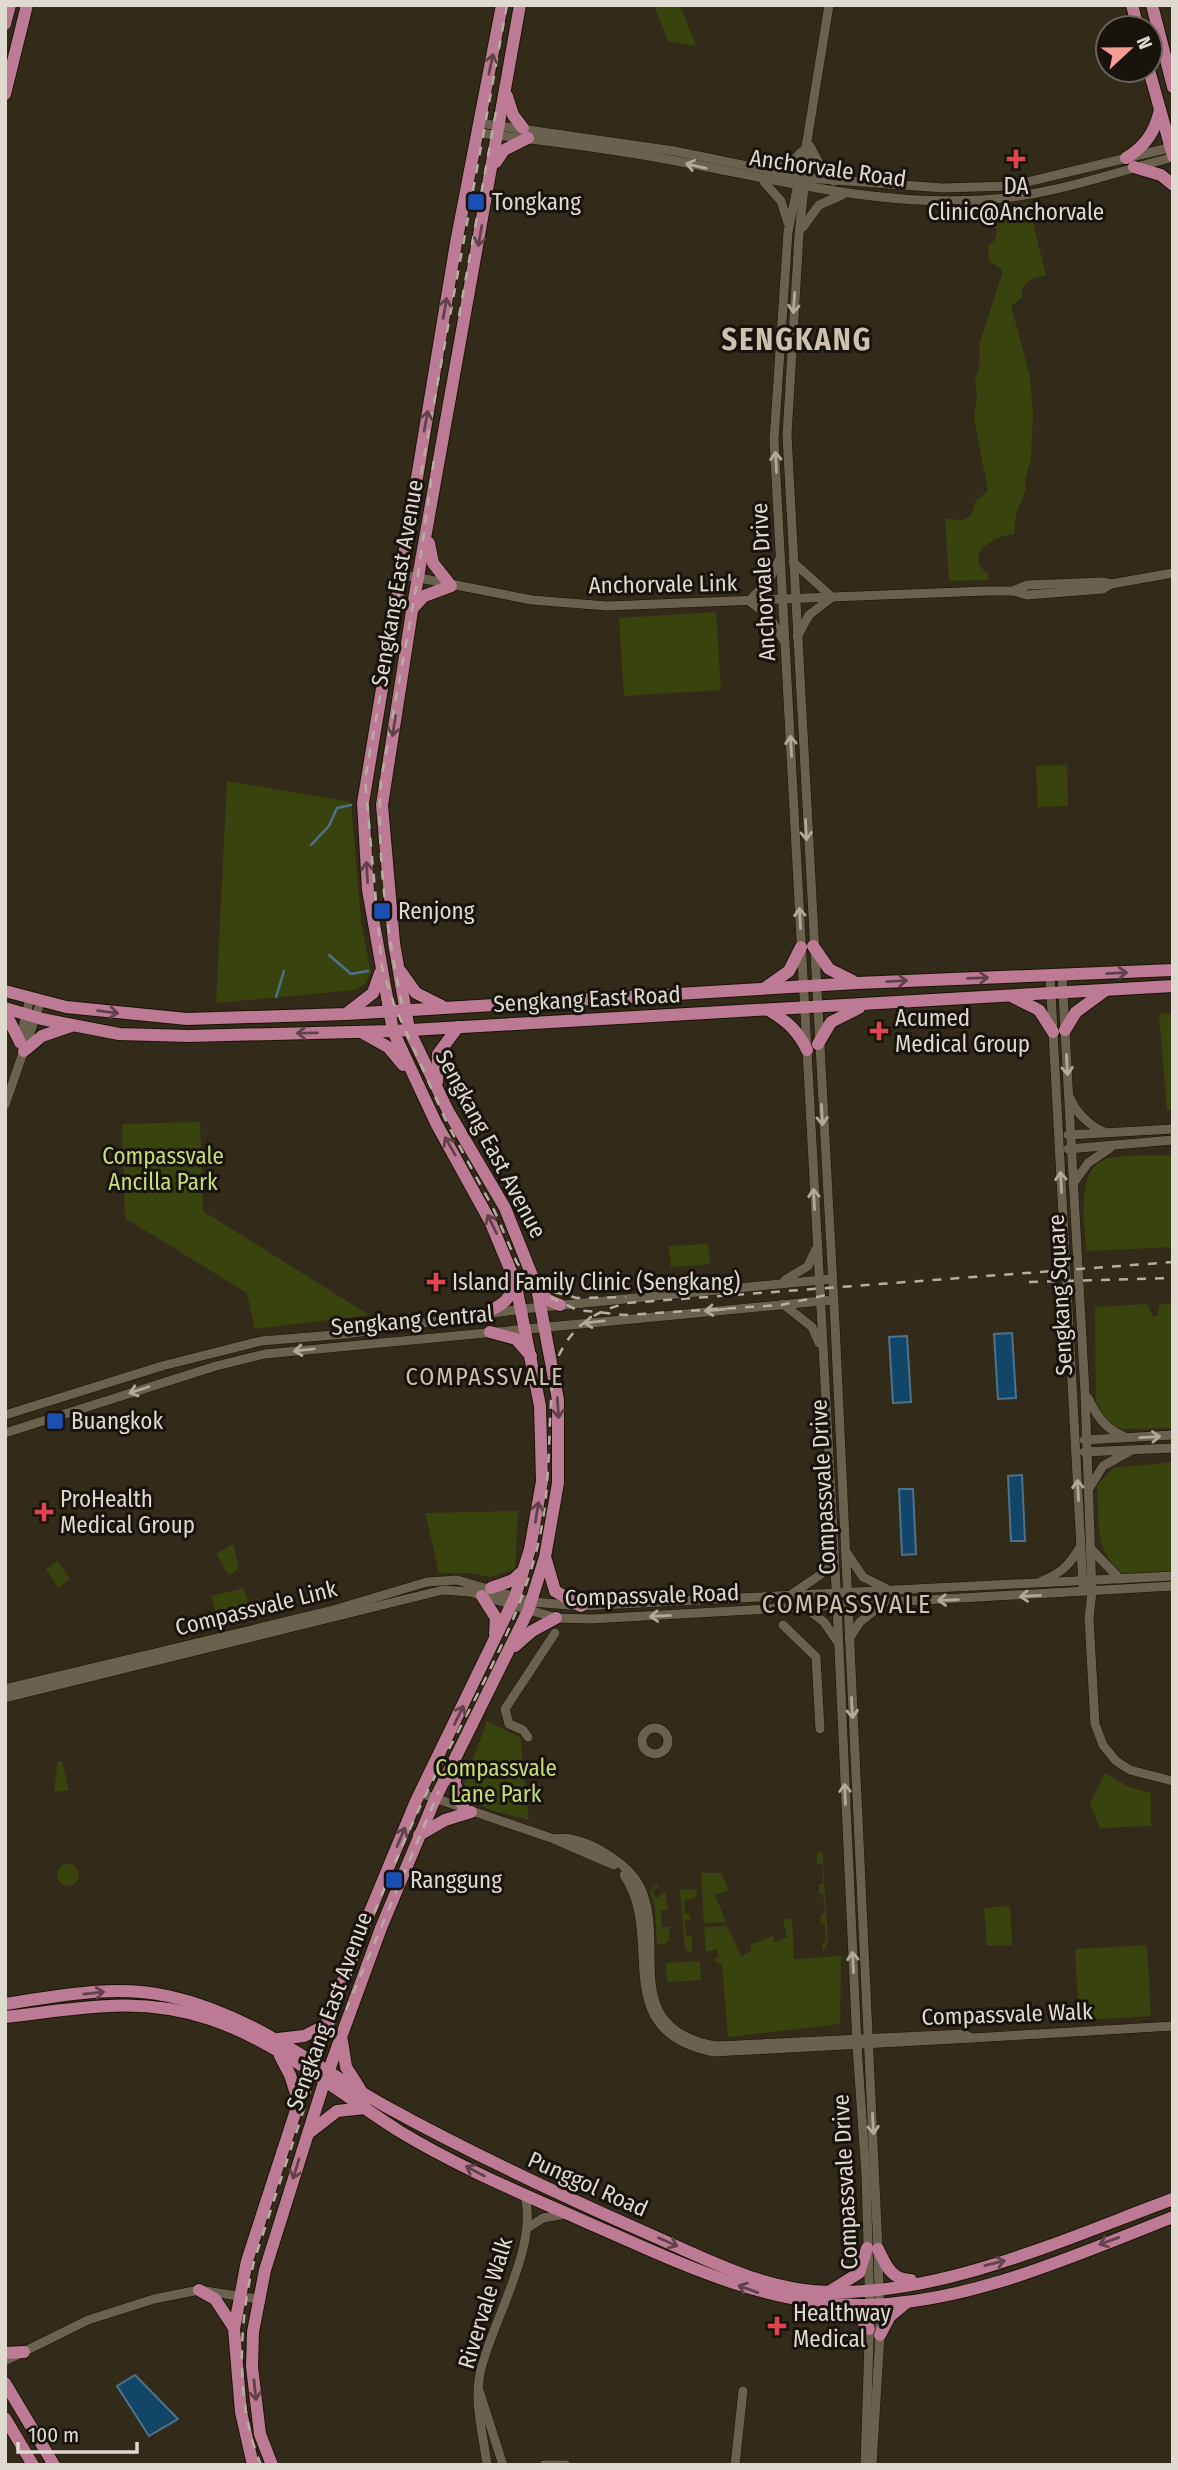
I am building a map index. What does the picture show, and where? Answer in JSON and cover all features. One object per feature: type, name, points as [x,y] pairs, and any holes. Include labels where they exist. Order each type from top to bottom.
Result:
[{"type":"main road","points":[[5,24],[10,5]]},
{"type":"main road","points":[[5,93],[27,5]]},
{"type":"main road","name":"Sengkang East Avenue","points":[[253,2465],[241,2412],[234,2329],[238,2295],[326,2025],[420,1793],[494,1642],[524,1571],[536,1517],[543,1451],[533,1360],[515,1281],[490,1221],[413,1075],[393,1031],[368,890],[363,803],[399,574],[502,5]]},
{"type":"main road","name":"Sengkang East Avenue","points":[[272,2465],[260,2434],[252,2367],[258,2299],[327,2076],[419,1835],[530,1606],[545,1557],[558,1483],[560,1439],[543,1306],[505,1208],[437,1090],[409,1030],[397,962],[382,805],[412,611],[520,5]]},
{"type":"main road","points":[[1152,5],[1173,88]]},
{"type":"main road","points":[[1153,84],[1172,152]]},
{"type":"main road","points":[[492,169],[504,150],[525,133],[510,109],[506,93]]},
{"type":"main road","points":[[1160,109],[1153,133],[1130,162],[1161,175],[1173,185]]},
{"type":"main road","points":[[412,611],[424,596],[451,586],[433,563],[428,528]]},
{"type":"main road","points":[[765,988],[789,971],[807,947],[829,969],[857,983]]},
{"type":"main road","points":[[397,962],[416,993],[431,1003],[448,1008]]},
{"type":"main road","points":[[346,1014],[373,993],[379,982],[381,963]]},
{"type":"main road","name":"Sengkang East Road","points":[[5,990],[35,1000],[137,1016],[187,1019],[388,1012],[857,983],[1173,970]]},
{"type":"main road","name":"Sengkang East Road","points":[[5,1010],[118,1034],[189,1037],[393,1031],[1173,986]]},
{"type":"main road","points":[[1010,995],[1040,1010],[1059,1031],[1076,1012],[1107,990]]},
{"type":"main road","points":[[770,1010],[789,1022],[812,1047],[831,1022],[865,1005]]},
{"type":"main road","points":[[5,1010],[22,1046],[71,1026]]},
{"type":"main road","points":[[437,1090],[438,1054],[458,1027]]},
{"type":"main road","points":[[361,1031],[388,1047],[413,1075]]},
{"type":"main road","points":[[487,1312],[505,1303],[511,1296],[515,1281]]},
{"type":"main road","points":[[537,1288],[548,1300],[560,1306]]},
{"type":"main road","points":[[490,1332],[516,1339],[525,1346],[533,1360]]},
{"type":"main road","points":[[545,1557],[555,1591],[568,1601],[581,1606]]},
{"type":"main road","points":[[494,1642],[496,1618],[486,1592],[513,1580],[524,1571]]},
{"type":"main road","points":[[510,1651],[532,1631],[556,1618]]},
{"type":"main road","points":[[419,1835],[468,1811],[455,1784],[456,1757]]},
{"type":"main road","name":"Punggol Road","points":[[5,2004],[136,1991],[168,1996],[220,2011],[278,2039],[327,2076],[488,2162],[715,2263],[779,2286],[908,2302],[1020,2274],[1173,2217]]},
{"type":"main road","name":"Punggol Road","points":[[5,2017],[102,2005],[140,2005],[211,2020],[311,2066]]},
{"type":"main road","points":[[278,2039],[304,2036],[326,2025]]},
{"type":"main road","points":[[342,2038],[346,2067],[362,2093]]},
{"type":"main road","points":[[278,2053],[290,2075],[299,2104]]},
{"type":"main road","name":"Punggol Road","points":[[327,2076],[401,2132],[525,2195],[706,2274],[762,2294],[808,2303],[839,2303],[875,2298],[929,2280],[1011,2259],[1173,2199]]},
{"type":"main road","points":[[307,2135],[337,2111],[366,2108]]},
{"type":"main road","points":[[826,2292],[859,2273],[873,2248],[897,2278],[929,2280]]},
{"type":"main road","points":[[199,2290],[215,2299],[234,2329]]},
{"type":"main road","points":[[839,2303],[858,2315],[875,2332],[908,2302]]},
{"type":"main road","points":[[5,2353],[24,2351]]},
{"type":"main road","points":[[5,2383],[54,2465]]},
{"type":"main road","points":[[5,2418],[33,2465]]},
{"type":"street","points":[[802,182],[829,5]]},
{"type":"street","name":"Anchorvale Road","points":[[478,128],[769,169],[802,182],[846,194],[952,200],[1013,198],[1130,162]]},
{"type":"street","name":"Anchorvale Road","points":[[525,133],[673,160],[763,181],[834,181],[943,188],[1010,186],[1172,152]]},
{"type":"street","points":[[769,169],[792,162],[807,141]]},
{"type":"street","points":[[807,141],[819,163],[834,181]]},
{"type":"street","points":[[763,181],[781,201],[788,232]]},
{"type":"street","name":"Anchorvale Drive","points":[[802,182],[788,232],[774,440],[807,947]]},
{"type":"street","name":"Anchorvale Drive","points":[[802,182],[787,435],[809,986]]},
{"type":"street","points":[[799,235],[819,205],[846,194]]},
{"type":"street","points":[[781,555],[769,580],[748,601],[769,616],[786,645]]},
{"type":"street","points":[[793,562],[832,597],[809,615],[796,640]]},
{"type":"street","name":"Anchorvale Link","points":[[399,574],[451,586],[565,604],[607,606],[1013,591],[1027,585],[1102,582],[1111,584],[1173,573]]},
{"type":"street","name":"Sengkang Square","points":[[1056,976],[1059,1135],[1075,1440],[1088,1592]]},
{"type":"street","name":"Compassvale Drive","points":[[809,986],[821,1347],[834,1556],[849,1640],[869,2056],[875,2332]]},
{"type":"street","points":[[5,1105],[35,1000]]},
{"type":"street","name":"Sengkang Square","points":[[1059,1031],[1069,1094],[1085,1393],[1089,1489],[1085,1547]]},
{"type":"street","points":[[5,1086],[22,1046]]},
{"type":"street","name":"Compassvale Drive","points":[[812,1047],[831,1279],[845,1548],[841,1592]]},
{"type":"street","points":[[1069,1094],[1074,1107],[1093,1128],[1106,1133]]},
{"type":"street","points":[[1059,1135],[1173,1129]]},
{"type":"street","points":[[1060,1149],[1173,1140]]},
{"type":"street","points":[[1073,1184],[1088,1163],[1114,1146]]},
{"type":"street","points":[[781,1282],[808,1265],[816,1248]]},
{"type":"street","name":"Sengkang Central","points":[[5,1415],[162,1366],[261,1341],[391,1328],[487,1312],[831,1279]]},
{"type":"street","name":"Sengkang Central","points":[[5,1433],[216,1366],[265,1354],[832,1300]]},
{"type":"street","points":[[783,1304],[812,1327],[821,1347]]},
{"type":"street","points":[[1085,1393],[1104,1424],[1126,1438]]},
{"type":"street","points":[[1075,1440],[1173,1435]]},
{"type":"street","points":[[1076,1453],[1173,1448]]},
{"type":"street","points":[[1089,1489],[1108,1462],[1133,1450]]},
{"type":"street","points":[[1034,1584],[1059,1574],[1085,1547],[1120,1579]]},
{"type":"street","points":[[845,1548],[863,1577],[887,1589]]},
{"type":"street","points":[[790,1595],[820,1575],[834,1556]]},
{"type":"street","name":"Compassvale Road","points":[[530,1606],[581,1606],[1173,1576]]},
{"type":"street","name":"Compassvale Link","points":[[5,1689],[330,1611],[427,1582],[457,1580],[513,1601]]},
{"type":"street","name":"Compassvale Road","points":[[513,1601],[556,1618],[591,1619],[1173,1586]]},
{"type":"street","name":"Compassvale Link","points":[[5,1698],[310,1622],[329,1620],[419,1594],[457,1590],[486,1592]]},
{"type":"street","points":[[1088,1592],[1096,1724],[1103,1745],[1116,1761],[1130,1770],[1173,1780]]},
{"type":"street","points":[[849,1640],[860,1622],[887,1601]]},
{"type":"street","name":"Compassvale Drive","points":[[842,1604],[838,1644],[856,2038],[873,2248]]},
{"type":"street","points":[[804,1607],[824,1622],[838,1644]]},
{"type":"street","points":[[783,1625],[816,1657],[820,1729]]},
{"type":"street","points":[[528,1737],[523,1730],[509,1724],[505,1709],[555,1633]]},
{"type":"street","points":[[420,1793],[554,1839],[564,1837],[600,1850],[617,1861],[640,1887],[645,1906],[653,1996],[665,2019],[685,2037],[716,2046],[843,2043],[856,2038]]},
{"type":"street","name":"Compassvale Walk","points":[[856,2038],[972,2038],[1173,2026]]},
{"type":"street","name":"Rivervale Walk","points":[[486,2465],[477,2400],[483,2363],[529,2227],[525,2195]]},
{"type":"street","name":"Rivervale Walk","points":[[529,2227],[543,2218],[568,2214]]},
{"type":"street","points":[[5,2361],[119,2309],[199,2290],[258,2299]]},
{"type":"street","points":[[864,2465],[875,2332]]},
{"type":"street","points":[[872,2465],[875,2332]]},
{"type":"street","name":"Rivervale Walk","points":[[480,2390],[503,2465]]},
{"type":"street","points":[[735,2465],[743,2391]]},
{"type":"street","points":[[544,2465],[566,2465]]},
{"type":"green space","points":[[654,5],[680,5],[696,46],[668,41]]},
{"type":"green space","points":[[1028,203],[1046,275],[1031,279],[1022,288],[1022,298],[1011,306],[1030,376],[1033,413],[1031,459],[1025,480],[1026,489],[1016,515],[1014,534],[998,538],[980,553],[978,560],[988,574],[988,580],[949,581],[945,519],[964,520],[971,515],[976,500],[988,491],[974,418],[977,394],[975,380],[979,368],[980,342],[1003,271],[989,260],[988,246],[995,240],[997,231],[986,217],[985,208]]},
{"type":"green space","points":[[716,612],[721,690],[624,696],[619,618]]},
{"type":"green space","points":[[1067,765],[1068,806],[1038,807],[1036,766]]},
{"type":"green space","points":[[227,781],[351,802],[361,921],[371,973],[365,984],[356,990],[216,1003]]},
{"type":"green space","points":[[1173,1013],[1173,1109],[1167,1110],[1159,1014]]},
{"type":"green space","name":"Compassvale Ancilla Park","points":[[200,1122],[203,1211],[369,1315],[255,1329],[247,1293],[125,1218],[122,1124]]},
{"type":"green space","points":[[1171,1155],[1173,1247],[1086,1251],[1084,1197],[1086,1184],[1098,1163],[1117,1157]]},
{"type":"green space","points":[[708,1244],[710,1264],[671,1267],[669,1246]]},
{"type":"green space","points":[[1173,1303],[1173,1428],[1122,1429],[1111,1424],[1096,1406],[1095,1307],[1147,1304],[1153,1316],[1157,1316],[1160,1304]]},
{"type":"green space","points":[[1173,1462],[1173,1572],[1123,1574],[1113,1564],[1102,1544],[1098,1522],[1097,1485],[1113,1468]]},
{"type":"green space","points":[[518,1511],[515,1569],[491,1577],[469,1573],[439,1573],[425,1513]]},
{"type":"green space","points":[[233,1544],[239,1569],[229,1575],[216,1554]]},
{"type":"green space","points":[[58,1561],[70,1579],[58,1588],[46,1569]]},
{"type":"green space","points":[[244,1588],[250,1610],[217,1618],[211,1596]]},
{"type":"green space","name":"Compassvale Lane Park","points":[[487,1721],[520,1737],[529,1820],[491,1810],[474,1800],[464,1784]]},
{"type":"green space","points":[[58,1761],[62,1761],[69,1790],[54,1792]]},
{"type":"green space","points":[[1105,1773],[1129,1787],[1151,1793],[1151,1826],[1100,1828],[1090,1804]]},
{"type":"green space","points":[[821,1833],[828,1943],[823,1951],[822,1943],[826,1942],[825,1923],[821,1923],[821,1915],[825,1914],[823,1894],[819,1894],[819,1884],[823,1884],[822,1864],[817,1864],[817,1853],[822,1852]]},
{"type":"green space","points":[[68,1864],[76,1867],[79,1875],[76,1883],[68,1886],[60,1883],[57,1875],[60,1867]]},
{"type":"green space","points":[[701,1873],[721,1873],[729,1890],[715,1895],[726,1922],[704,1923]]},
{"type":"green space","points":[[659,1885],[652,1893],[657,1898],[665,1891],[668,1909],[661,1910],[662,1927],[669,1927],[669,1940],[657,1945],[655,1907],[650,1891]]},
{"type":"green space","points":[[696,1889],[697,1896],[684,1901],[685,1914],[690,1914],[690,1920],[685,1921],[686,1936],[692,1936],[692,1953],[685,1948],[680,1890]]},
{"type":"green space","points":[[1010,1906],[1012,1945],[987,1946],[984,1908]]},
{"type":"green space","points":[[792,1919],[794,1959],[841,1956],[840,2024],[728,2037],[722,1965],[714,1960],[719,1955],[717,1949],[706,1952],[704,1927],[727,1926],[741,1956],[752,1951],[750,1945],[773,1936],[775,1942],[787,1937],[783,1920]]},
{"type":"green space","points":[[1147,1945],[1151,2016],[1079,2020],[1075,1949]]},
{"type":"green space","points":[[700,1961],[701,1980],[667,1982],[666,1963]]},
{"type":"water","points":[[1012,1333],[1016,1398],[998,1399],[994,1334]]},
{"type":"water","points":[[907,1336],[911,1402],[893,1403],[889,1337]]},
{"type":"water","points":[[1022,1475],[1025,1541],[1011,1541],[1008,1476]]},
{"type":"water","points":[[899,1489],[913,1489],[916,1554],[902,1555]]},
{"type":"water","points":[[135,2375],[178,2419],[149,2436],[117,2386]]},
{"type":"waterway","points":[[311,845],[329,826],[337,808],[351,805]]},
{"type":"waterway","points":[[329,955],[351,974],[368,971]]},
{"type":"waterway","points":[[276,997],[284,971]]},
{"type":"railway","points":[[507,5],[365,779],[382,968],[395,1007],[447,1123],[494,1210],[517,1263],[542,1293],[577,1310],[625,1315],[781,1305],[826,1295]]},
{"type":"railway","points":[[459,316],[497,106]]},
{"type":"railway","points":[[402,1004],[381,864],[381,780],[416,589],[434,460]]},
{"type":"railway","points":[[261,2465],[247,2416],[242,2362],[245,2308],[255,2258],[328,2037],[369,1928],[414,1820],[500,1648],[529,1577],[546,1497],[554,1367],[573,1333],[591,1318],[627,1303],[1173,1262]]},
{"type":"railway","points":[[1029,1282],[1173,1278]]},
{"type":"railway","points":[[554,1292],[577,1298],[626,1297]]},
{"type":"railway","points":[[346,2010],[439,1791]]},
{"type":"place","name":"DA Clinic@Anchorvale","points":[[1016,159]]},
{"type":"place","name":"Tongkang","points":[[476,202]]},
{"type":"place","name":"Renjong","points":[[382,911]]},
{"type":"place","name":"Acumed Medical Group","points":[[879,1031]]},
{"type":"place","name":"Island Family Clinic (Sengkang)","points":[[436,1282]]},
{"type":"place","name":"Buangkok","points":[[55,1421]]},
{"type":"place","name":"ProHealth Medical Group","points":[[44,1512]]},
{"type":"place","name":"Ranggung","points":[[394,1880]]},
{"type":"place","name":"Healthway Medical","points":[[777,2326]]},
{"type":"district","name":"SENGKANG","points":[[797,340]]},
{"type":"district","name":"COMPASSVALE","points":[[485,1377]]},
{"type":"district","name":"COMPASSVALE","points":[[847,1604]]}]
